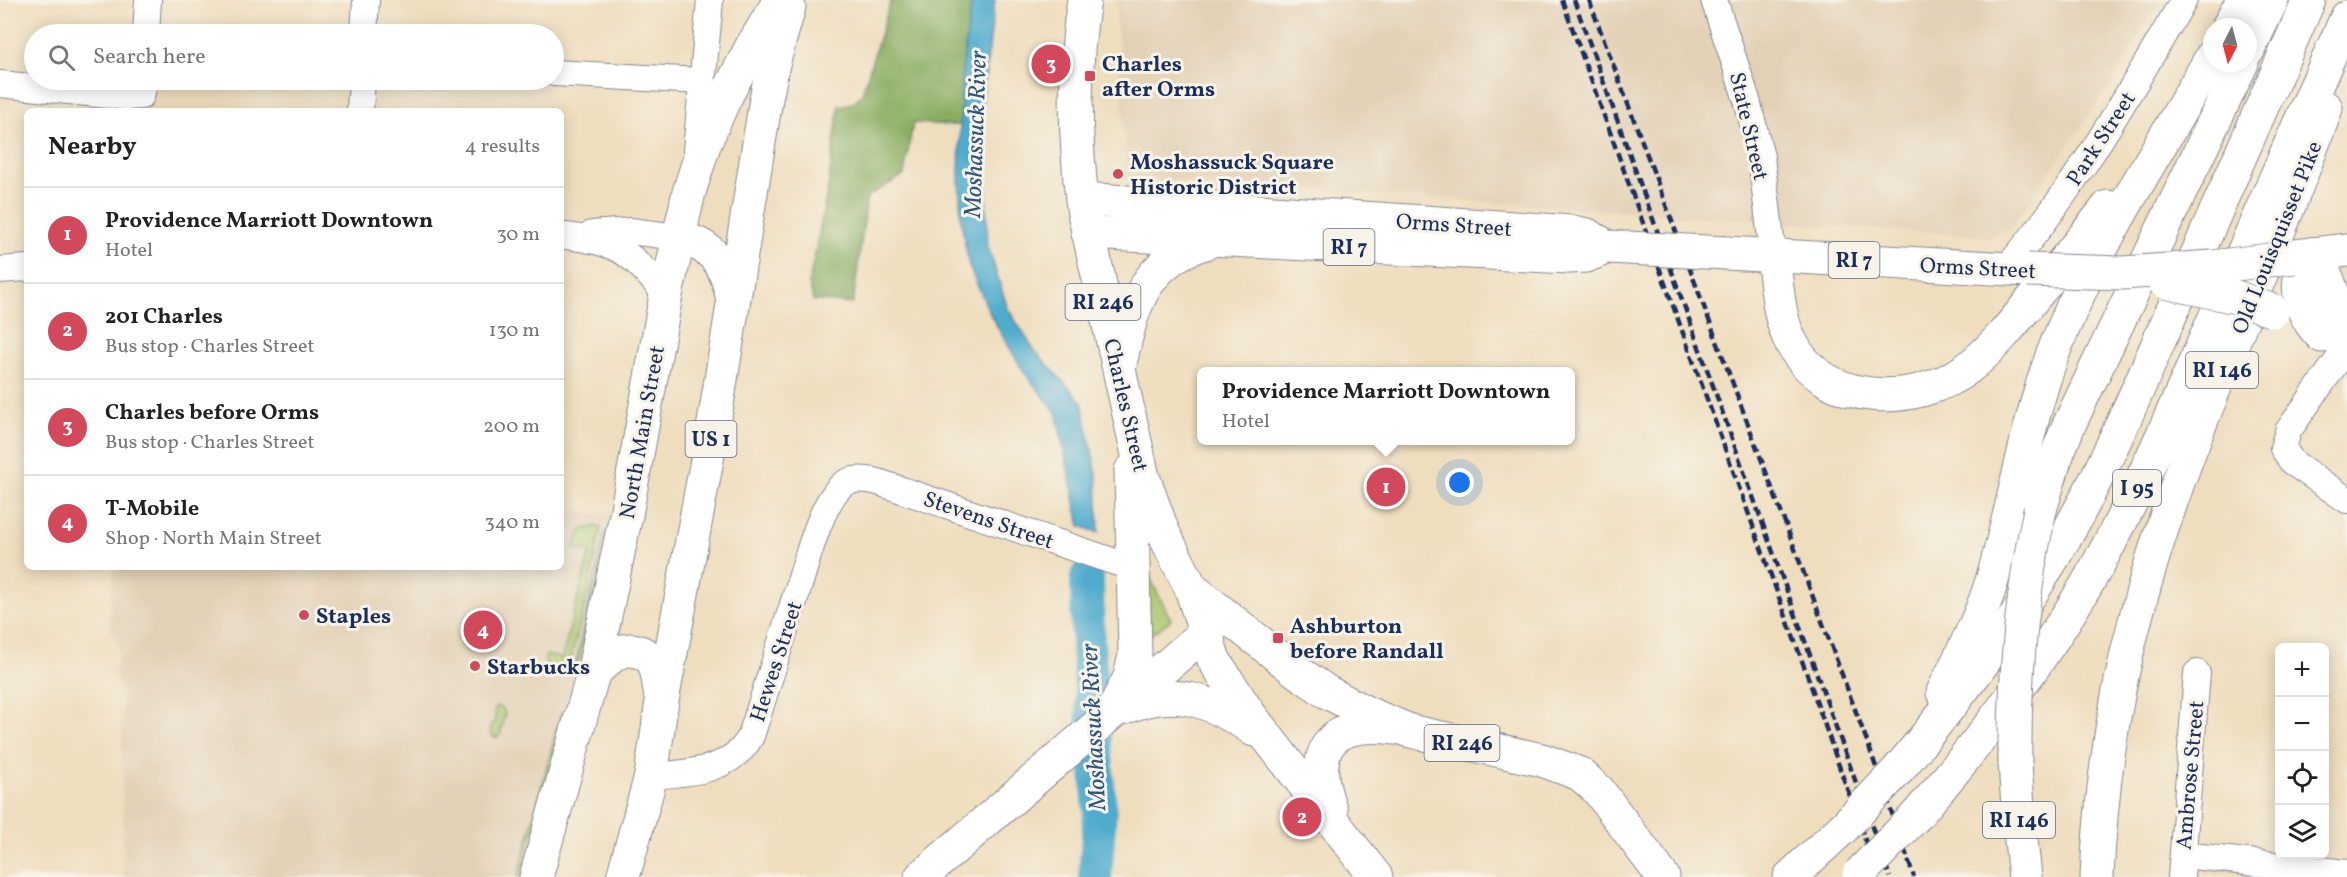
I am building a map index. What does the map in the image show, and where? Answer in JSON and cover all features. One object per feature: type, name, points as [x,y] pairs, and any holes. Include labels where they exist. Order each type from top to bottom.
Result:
[{"type":"main road","name":"North Main Street","points":[[536,877],[593,674],[626,515],[666,295],[695,170],[715,120],[742,64],[780,0]]},
{"type":"main road","name":"US 1","points":[[623,877],[651,776],[662,701],[715,417],[769,83],[791,0]]},
{"type":"main road","name":"Charles Street","points":[[1084,0],[1078,81],[1082,199],[1134,442],[1152,505],[1177,562],[1215,624],[1218,666],[1240,700],[1376,877]]},
{"type":"main road","points":[[2233,18],[2243,0]]},
{"type":"main road","points":[[2257,31],[2272,0]]},
{"type":"main road","name":"I 95","points":[[1790,877],[1843,828],[1899,769],[1967,686],[2037,583],[2079,513],[2117,436],[2309,0]]},
{"type":"main road","name":"I 95","points":[[1857,875],[1916,816],[1987,731],[2068,614],[2104,553],[2169,422],[2347,17]]},
{"type":"main road","name":"Old Louisquisset Pike","points":[[2097,877],[2106,762],[2119,689],[2138,607],[2189,455],[2294,197],[2347,50]]},
{"type":"main road","points":[[1899,769],[1941,697],[1985,602],[1995,572],[2033,416],[2045,376],[2069,315],[2097,257],[2203,72]]},
{"type":"main road","name":"RI 146","points":[[2025,877],[2015,763],[2018,643],[2029,561],[2040,510],[2055,460],[2073,417],[2238,72]]},
{"type":"main road","points":[[1773,255],[1786,329],[1792,344],[1810,367],[1835,384],[1867,394],[1903,394],[1938,386],[1967,369],[2006,333],[2168,134]]},
{"type":"main road","name":"Orms Street","points":[[1082,199],[1572,232],[1594,238],[1608,247]]},
{"type":"main road","name":"Orms Street","points":[[1088,232],[1569,257],[1586,255],[1608,247],[2122,273],[2212,267],[2347,250]]},
{"type":"main road","points":[[678,237],[696,242],[711,251],[725,273],[734,302]]},
{"type":"main road","points":[[1119,371],[1133,312],[1156,270],[1183,252],[1206,242],[1219,240]]},
{"type":"main road","points":[[2302,255],[2320,263],[2327,275],[2338,346]]},
{"type":"main road","name":"RI 7","points":[[2122,273],[2222,294],[2273,311],[2338,346]]},
{"type":"main road","points":[[2338,346],[2347,311]]},
{"type":"main road","points":[[1109,716],[1125,690],[1133,665],[1135,640],[1130,492],[1134,442]]},
{"type":"main road","points":[[921,877],[1215,624]]},
{"type":"main road","name":"RI 246","points":[[1215,624],[1327,692],[1367,713],[1410,730],[1542,760],[1572,770],[1598,790],[1663,877]]},
{"type":"main road","points":[[593,674],[610,657],[619,652],[631,649],[643,653],[652,660],[662,701]]},
{"type":"main road","points":[[1109,716],[1125,707],[1150,699],[1173,697],[1194,699],[1226,711],[1273,744]]},
{"type":"main road","points":[[1339,829],[1324,793],[1320,773],[1322,757],[1327,746],[1337,736],[1357,727],[1377,726],[1410,730]]},
{"type":"street","points":[[147,24],[148,0]]},
{"type":"street","points":[[365,24],[366,0]]},
{"type":"street","points":[[695,170],[701,81],[710,0]]},
{"type":"street","name":"State Street","points":[[1714,0],[1747,100],[1761,157],[1773,255]]},
{"type":"street","name":"Park Street","points":[[2017,269],[2029,242],[2095,149],[2184,0]]},
{"type":"street","points":[[564,74],[701,81]]},
{"type":"street","points":[[0,84],[24,86]]},
{"type":"street","points":[[59,90],[128,97],[140,90]]},
{"type":"street","points":[[360,108],[361,90]]},
{"type":"street","points":[[564,236],[630,231],[678,237]]},
{"type":"street","points":[[564,236],[589,239],[619,248],[642,267],[666,295]]},
{"type":"street","points":[[0,270],[24,268]]},
{"type":"street","points":[[2338,346],[2288,431],[2283,448],[2292,462],[2347,500]]},
{"type":"street","name":"Stevens Street","points":[[844,483],[856,479],[878,482],[1133,568]]},
{"type":"street","name":"Hewes Street","points":[[651,776],[706,770],[735,757],[742,751],[751,736],[816,533],[832,499],[844,483]]},
{"type":"street","name":"Ambrose Street","points":[[2182,866],[2197,672]]},
{"type":"street","points":[[2182,866],[2347,873]]},
{"type":"shaded area","points":[[1115,0],[2160,0],[2110,85],[2011,228],[1989,237],[1127,177]]},
{"type":"shaded area","points":[[576,511],[625,516],[533,877],[123,877],[122,691],[115,673],[120,656],[109,622],[114,570],[564,570],[564,513]]},
{"type":"green space","points":[[891,0],[978,0],[972,126],[913,123],[904,175],[867,197],[853,304],[813,300],[809,283],[828,188],[839,106],[853,103],[862,94]]},
{"type":"green space","points":[[595,526],[601,528],[588,592],[567,674],[558,674],[549,668],[545,657],[547,655],[562,658],[590,552],[573,548],[582,530]]},
{"type":"green space","points":[[605,532],[581,655],[574,671]]},
{"type":"green space","points":[[1147,572],[1171,620],[1150,635]]},
{"type":"green space","points":[[498,706],[504,710],[505,714],[500,735],[496,738],[491,735],[490,725],[495,721],[495,708]]},
{"type":"green space","points":[[561,713],[565,715],[521,877],[518,877]]},
{"type":"water","points":[[972,0],[995,0],[982,104],[988,247],[1008,309],[1034,350],[1082,402],[1097,475],[1099,533],[1080,526],[1056,412],[1024,372],[991,316],[969,266],[961,220],[959,174],[962,69]]},
{"type":"waterway","name":"Moshassuck River","points":[[1087,577],[1088,645],[1100,812],[1095,877]]},
{"type":"railway","points":[[1562,0],[1809,680],[1878,877]]},
{"type":"railway","points":[[1574,0],[1890,877]]},
{"type":"railway","points":[[1589,0],[1868,744],[1914,877]]},
{"type":"place","name":"Charles before Orms","points":[[1051,64]]},
{"type":"place","name":"Charles after Orms","points":[[1090,76]]},
{"type":"place","name":"Moshassuck Square Historic District","points":[[1118,174]]},
{"type":"place","name":"Providence Marriott Downtown","points":[[1386,487]]},
{"type":"place","name":"Staples","points":[[304,615]]},
{"type":"place","name":"T-Mobile","points":[[483,630]]},
{"type":"place","name":"Ashburton before Randall","points":[[1278,638]]},
{"type":"place","name":"Starbucks","points":[[475,666]]},
{"type":"place","name":"201 Charles","points":[[1302,817]]}]
